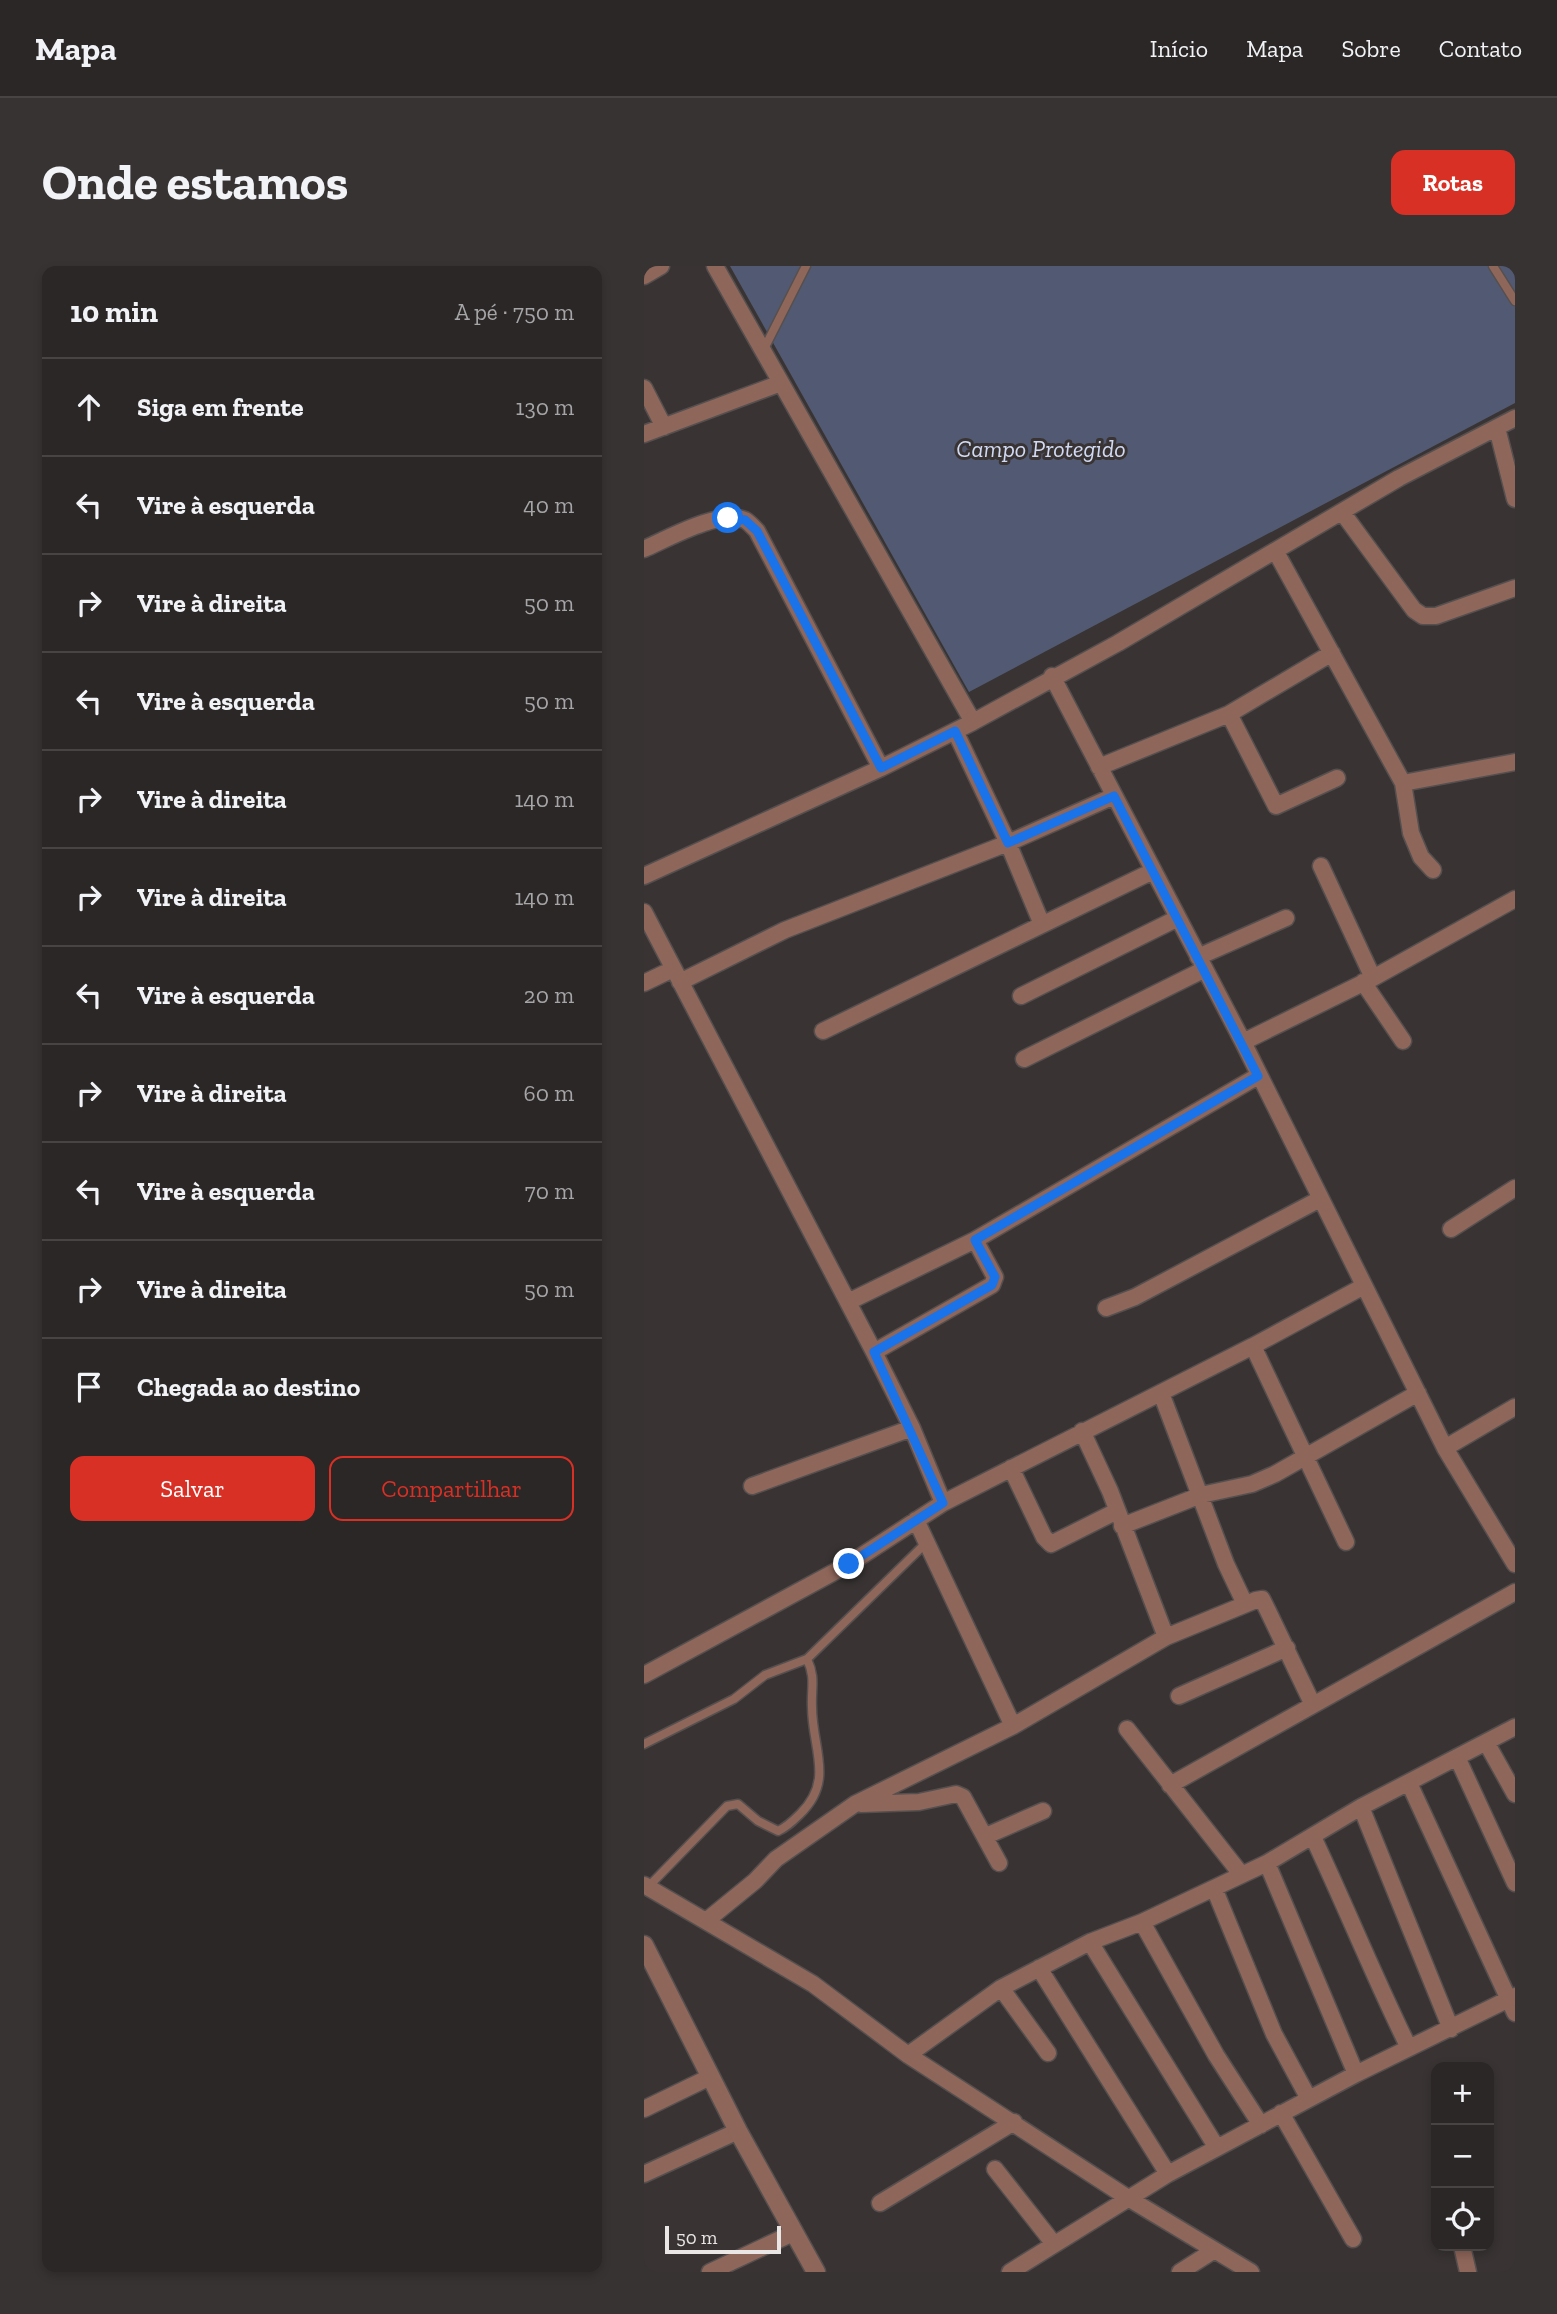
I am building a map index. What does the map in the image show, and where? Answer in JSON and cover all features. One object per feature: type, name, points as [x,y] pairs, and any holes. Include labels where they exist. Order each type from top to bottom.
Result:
[{"type":"street","points":[[644,276],[661,266]]},
{"type":"street","points":[[719,267],[763,352],[973,722]]},
{"type":"street","points":[[644,435],[781,383]]},
{"type":"street","points":[[644,388],[664,427]]},
{"type":"street","points":[[644,876],[881,768],[973,722],[1052,676],[1118,643],[1399,478],[1515,418]]},
{"type":"street","points":[[1497,428],[1515,499]]},
{"type":"street","points":[[1342,512],[1414,610],[1423,616],[1436,616],[1515,587]]},
{"type":"street","points":[[644,549],[705,523],[728,518],[745,520],[757,531],[881,768]]},
{"type":"street","points":[[1276,552],[1403,783],[1411,833],[1421,857],[1433,870]]},
{"type":"street","points":[[1099,766],[1229,713],[1332,653]]},
{"type":"street","points":[[1052,676],[1243,1042],[1445,1448],[1515,1564]]},
{"type":"street","points":[[1229,713],[1276,806],[1337,778]]},
{"type":"street","points":[[955,731],[1008,843],[1041,922]]},
{"type":"street","points":[[1403,783],[1515,762]]},
{"type":"street","points":[[644,983],[676,975],[1008,843],[1114,796]]},
{"type":"street","points":[[1321,866],[1368,980],[1403,1041]]},
{"type":"street","points":[[822,1031],[1041,922],[1153,871]]},
{"type":"street","points":[[1243,1042],[1368,980],[1515,899]]},
{"type":"street","points":[[644,912],[874,1352],[912,1428],[943,1503]]},
{"type":"street","points":[[1021,996],[1178,918]]},
{"type":"street","points":[[1024,1059],[1286,918]]},
{"type":"street","points":[[848,1302],[975,1240],[1258,1076]]},
{"type":"street","points":[[1451,1230],[1515,1188]]},
{"type":"street","points":[[1106,1308],[1135,1297],[1320,1199]]},
{"type":"street","points":[[874,1352],[992,1285],[995,1277],[992,1267],[975,1240]]},
{"type":"street","points":[[644,1675],[849,1564],[943,1503],[1253,1346],[1364,1286]]},
{"type":"street","points":[[1253,1346],[1346,1542]]},
{"type":"street","points":[[1161,1393],[1226,1564],[1245,1604]]},
{"type":"street","points":[[1011,1468],[1044,1537],[1051,1544],[1120,1519],[1202,1495],[1252,1484],[1418,1393]]},
{"type":"street","points":[[1445,1448],[1515,1407]]},
{"type":"street","points":[[751,1486],[912,1428]]},
{"type":"street","points":[[1082,1431],[1166,1637]]},
{"type":"street","points":[[916,1520],[1013,1727]]},
{"type":"street","points":[[1170,1785],[1515,1592]]},
{"type":"street","points":[[706,1921],[755,1881],[776,1859],[855,1804],[1013,1727],[1166,1637],[1245,1604],[1262,1600],[1313,1705]]},
{"type":"street","points":[[1180,1696],[1287,1648]]},
{"type":"street","points":[[908,2055],[1001,1988],[1090,1942],[1142,1922],[1267,1863],[1361,1807],[1515,1727]]},
{"type":"street","points":[[1127,1729],[1241,1874]]},
{"type":"street","points":[[1486,1742],[1515,1794]]},
{"type":"street","points":[[1457,1757],[1515,1883]]},
{"type":"street","points":[[1012,2272],[1168,2174],[1281,2113],[1356,2074],[1513,2003],[1409,1783]]},
{"type":"street","points":[[855,1804],[919,1802],[956,1794],[963,1797],[999,1863]]},
{"type":"street","points":[[1361,1807],[1451,2029]]},
{"type":"street","points":[[986,1836],[1043,1811]]},
{"type":"street","points":[[1313,1837],[1409,2049]]},
{"type":"street","points":[[1267,1863],[1356,2074]]},
{"type":"street","points":[[646,1886],[813,1984],[908,2055],[1128,2198],[1251,2272]]},
{"type":"street","points":[[1214,1888],[1274,2035],[1309,2099]]},
{"type":"street","points":[[1142,1922],[1216,2055],[1261,2125]]},
{"type":"street","points":[[1090,1942],[1217,2148]]},
{"type":"street","points":[[644,1944],[738,2131],[816,2272]]},
{"type":"street","points":[[1039,1968],[1168,2174]]},
{"type":"street","points":[[1001,1988],[1048,2053]]},
{"type":"street","points":[[644,2109],[710,2077]]},
{"type":"street","points":[[1281,2113],[1353,2239]]},
{"type":"street","points":[[880,2203],[1014,2122]]},
{"type":"street","points":[[644,2174],[738,2131]]},
{"type":"street","points":[[995,2169],[1054,2244]]},
{"type":"street","points":[[710,2272],[793,2233]]},
{"type":"street","points":[[1180,2272],[1213,2251]]},
{"type":"street","points":[[1463,2251],[1468,2272]]},
{"type":"lane","points":[[763,352],[806,266]]},
{"type":"lane","points":[[1493,266],[1515,302]]},
{"type":"lane","points":[[644,1744],[734,1699],[765,1675],[807,1659],[926,1543]]},
{"type":"lane","points":[[646,1886],[727,1806],[738,1804],[758,1821],[778,1831],[786,1828],[814,1800],[819,1791],[811,1706],[815,1676],[807,1659]]},
{"type":"green space","name":"Campo Protegido","points":[[730,266],[1515,266],[1515,403],[969,692]]},
{"type":"route","points":[[728,518],[745,520],[757,531],[881,768],[955,731],[1008,843],[1114,796],[1243,1042],[1258,1076],[975,1240],[992,1267],[995,1277],[992,1285],[874,1352],[912,1428],[943,1503],[849,1564]]}]
